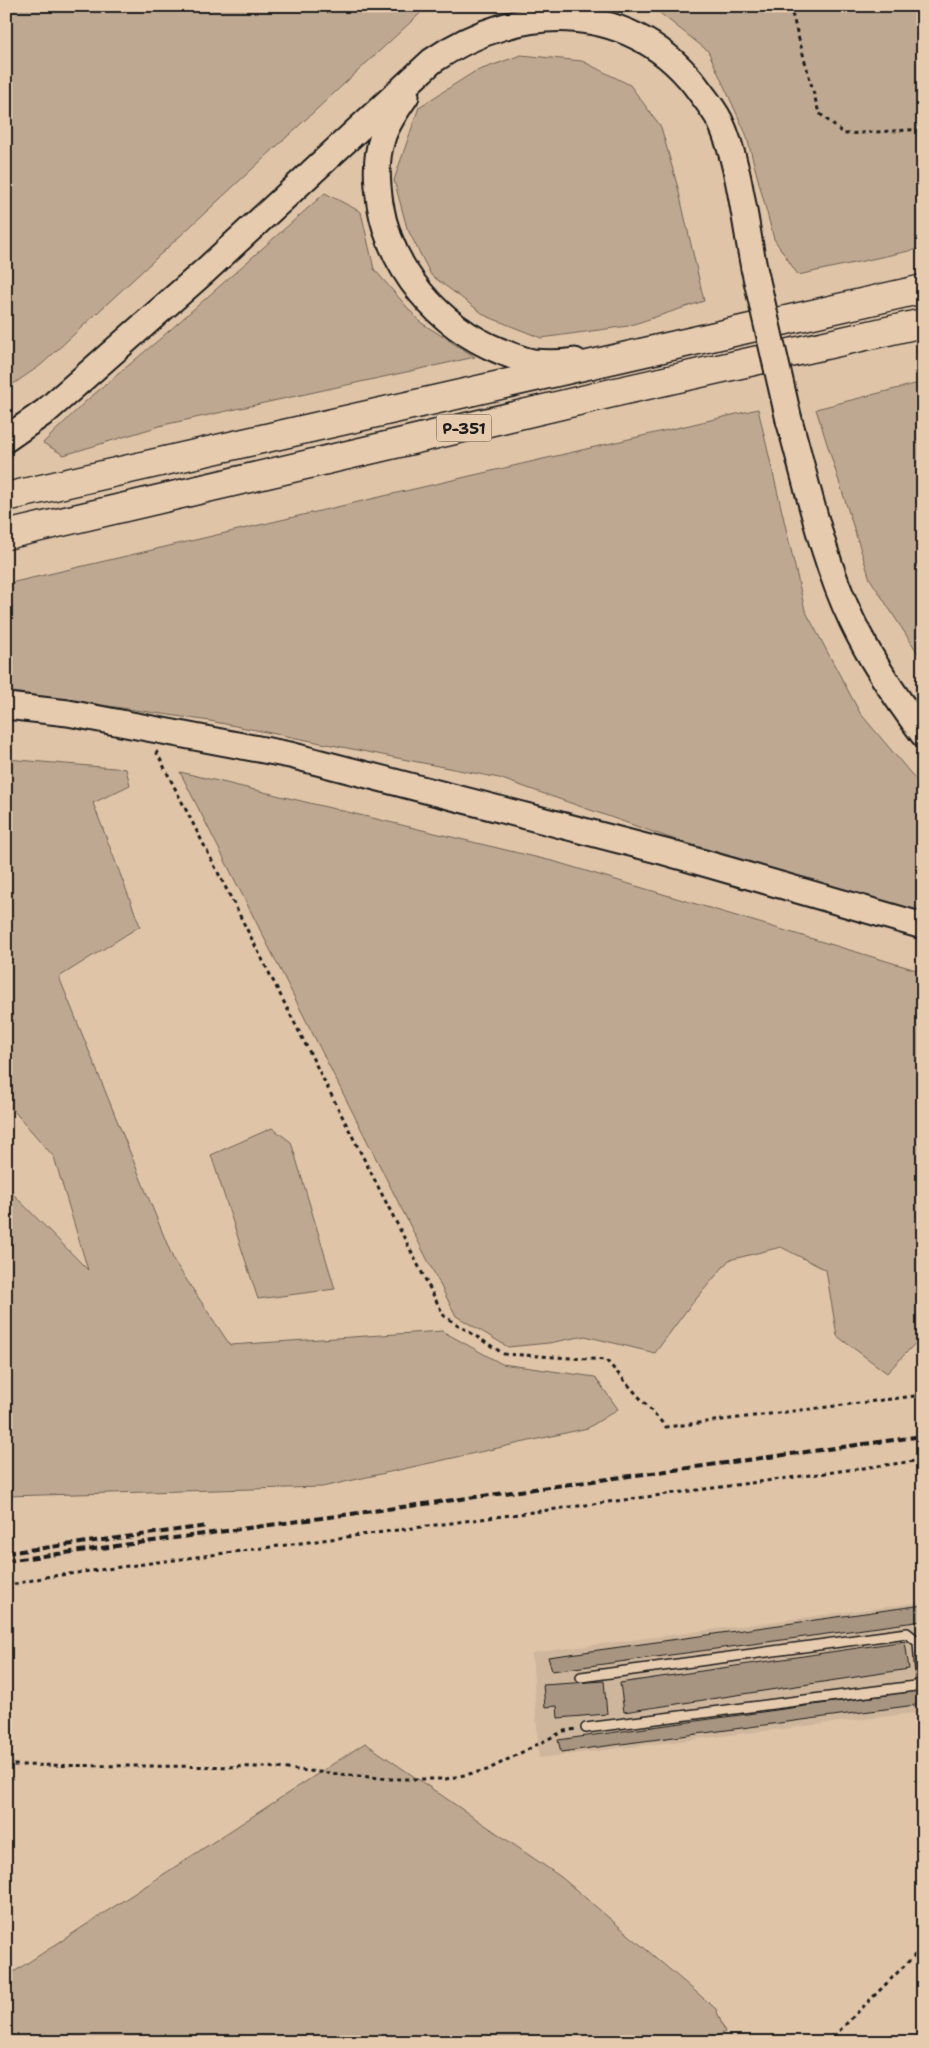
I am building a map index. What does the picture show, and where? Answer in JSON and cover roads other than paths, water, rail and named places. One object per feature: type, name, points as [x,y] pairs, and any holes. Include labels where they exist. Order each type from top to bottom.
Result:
[{"type":"main road","points":[[6,439],[46,411],[199,276],[422,70],[444,53],[470,37],[497,25],[543,17],[591,18],[616,24],[645,38],[688,74],[720,121],[732,152],[754,268],[790,420],[834,576],[851,619],[872,660],[923,734]]},
{"type":"main road","points":[[422,70],[386,130],[377,162],[378,190],[387,236],[396,256],[410,278],[439,312],[463,332],[517,358],[532,362],[567,362],[629,355]]},
{"type":"main road","name":"Р-351","points":[[6,497],[923,289]]},
{"type":"main road","name":"Р-351","points":[[6,535],[625,390],[923,323]]},
{"type":"main road","points":[[6,706],[68,713],[290,755],[665,852],[923,926]]},
{"type":"lane","points":[[582,1677],[907,1633],[918,1642],[922,1684],[586,1728]]},
{"type":"railway","points":[[6,1561],[923,1436]]},
{"type":"railway","points":[[6,1553],[207,1526]]}]
